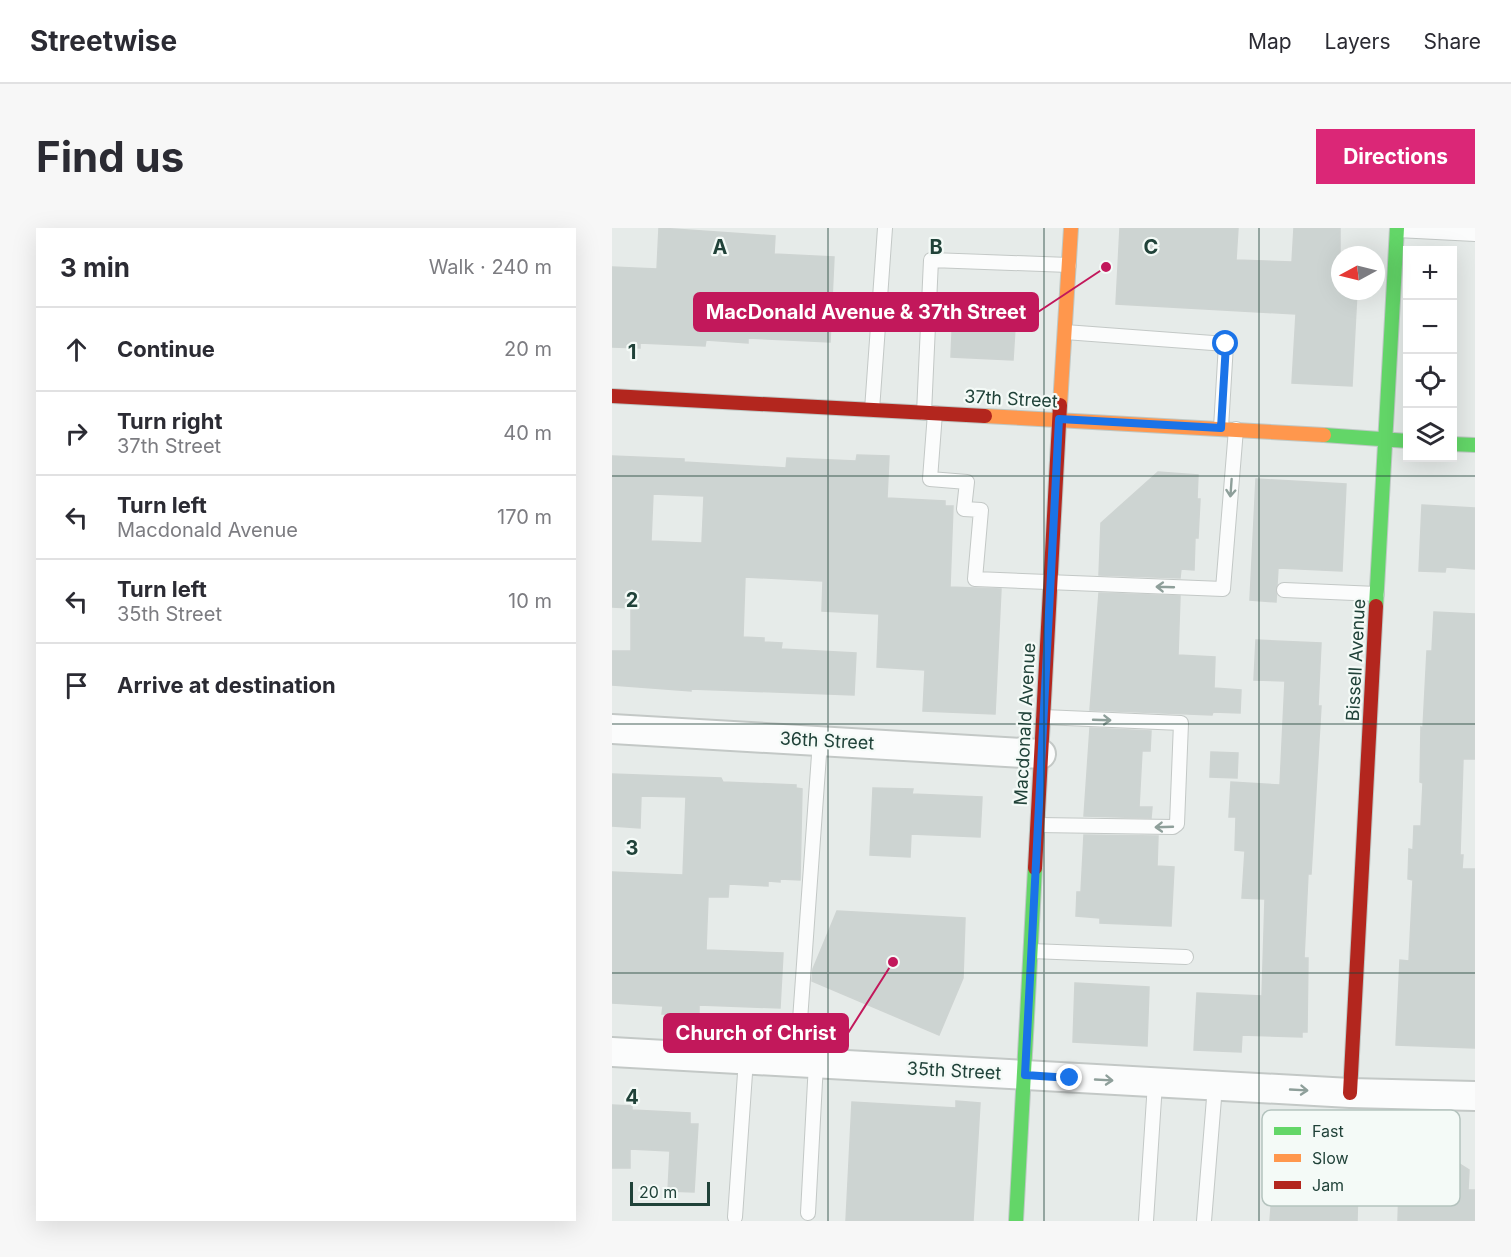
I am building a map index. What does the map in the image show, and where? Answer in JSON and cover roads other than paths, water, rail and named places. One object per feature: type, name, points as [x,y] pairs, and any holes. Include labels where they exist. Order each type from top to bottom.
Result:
[{"type":"street","name":"Macdonald Avenue","points":[[1016,1221],[1071,228]]},
{"type":"street","name":"Bissell Avenue","points":[[1350,1093],[1397,229]]},
{"type":"street","name":"37th Street","points":[[612,396],[1221,428],[1403,441]]},
{"type":"street","points":[[1457,444],[1475,445]]},
{"type":"street","name":"36th Street","points":[[612,729],[1041,754]]},
{"type":"street","name":"35th Street","points":[[612,1052],[1350,1093],[1475,1096]]},
{"type":"lane","points":[[872,410],[885,228]]},
{"type":"lane","points":[[1397,229],[1475,234]]},
{"type":"lane","points":[[1069,265],[931,260],[930,479],[967,482],[964,509],[981,510],[975,579],[1223,589],[1236,429]]},
{"type":"lane","points":[[1065,332],[1226,344],[1221,428]]},
{"type":"lane","points":[[1284,590],[1377,594]]},
{"type":"lane","points":[[1038,825],[1173,827],[1177,824],[1181,723],[1043,717]]},
{"type":"lane","points":[[808,1213],[806,1063],[820,741]]},
{"type":"lane","points":[[1031,951],[1186,957]]},
{"type":"lane","points":[[735,1217],[746,1059]]},
{"type":"lane","points":[[1146,1221],[1155,1083]]},
{"type":"lane","points":[[1204,1221],[1215,1086]]},
{"type":"place","name":"MacDonald Avenue & 37th Street","points":[[1106,267]]},
{"type":"place","name":"Church of Christ","points":[[893,962]]}]
